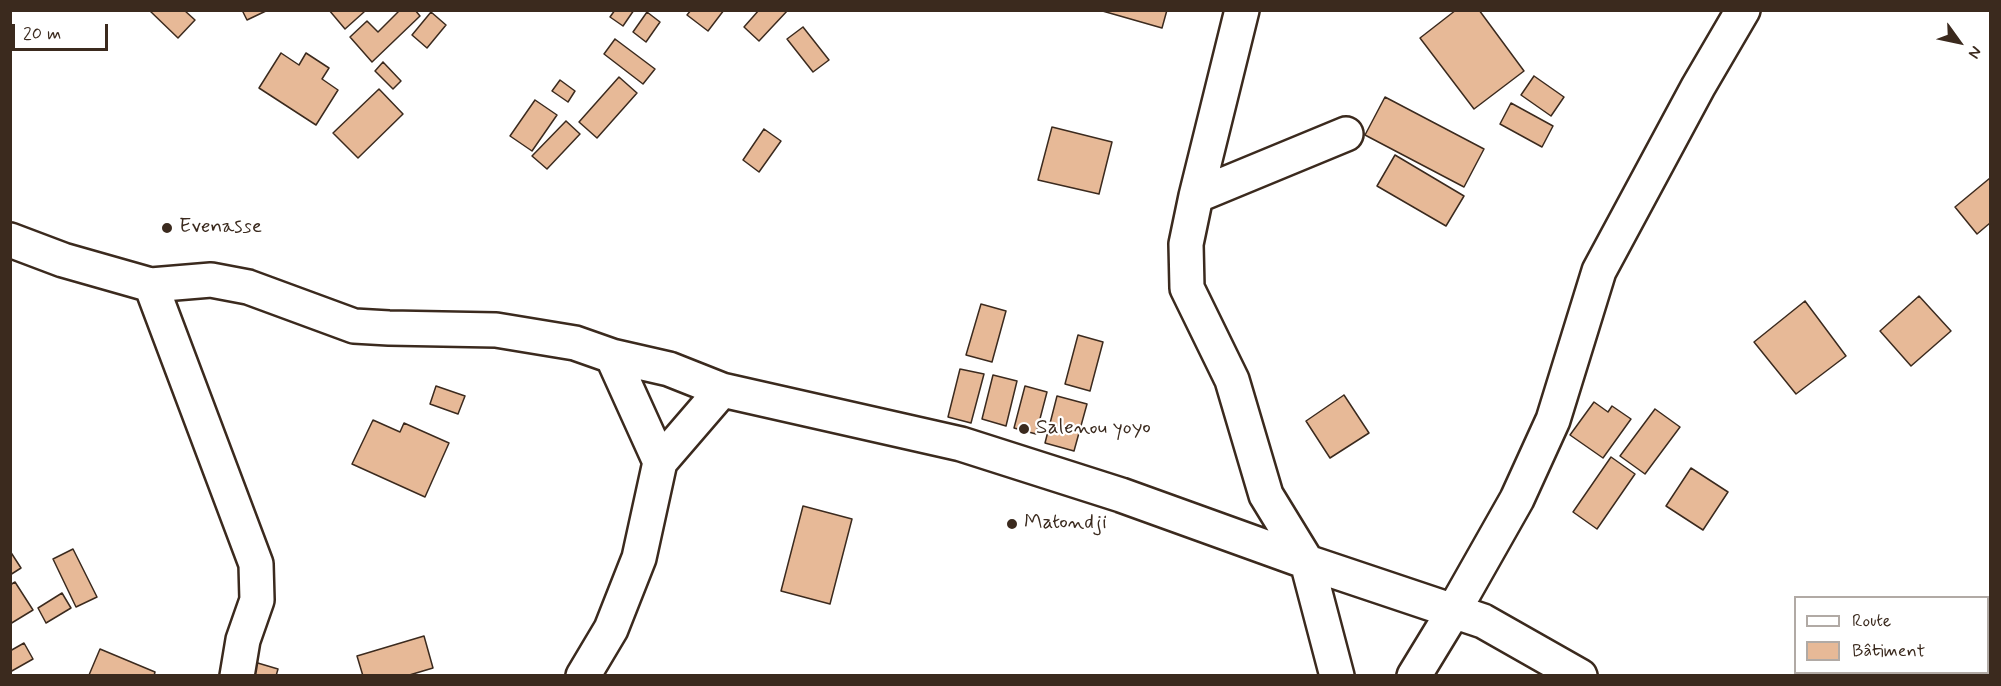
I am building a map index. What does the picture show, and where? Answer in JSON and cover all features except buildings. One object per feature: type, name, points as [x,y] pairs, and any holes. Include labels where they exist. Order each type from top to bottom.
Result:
[{"type":"street","points":[[1242,10],[1186,244],[1187,288],[1232,380],[1266,495],[1307,562],[1336,675]]},
{"type":"street","points":[[1414,675],[1453,612],[1517,499],[1553,420],[1599,271],[1698,87],[1743,10]]},
{"type":"street","points":[[1196,196],[1346,134]]},
{"type":"street","points":[[10,240],[63,260],[151,285],[211,280],[248,288],[354,326],[496,330],[575,343],[612,357],[669,369],[722,390],[961,444],[1121,495],[1307,562],[1483,621],[1581,675]]},
{"type":"street","points":[[151,285],[256,564],[257,600],[243,640],[237,675]]},
{"type":"street","points":[[612,357],[660,462]]},
{"type":"street","points":[[583,675],[611,630],[639,558],[660,462],[722,390]]},
{"type":"place","name":"Evenasse","points":[[167,228]]},
{"type":"place","name":"Salenou yoyo","points":[[1024,429]]},
{"type":"place","name":"Matondji","points":[[1012,524]]}]
